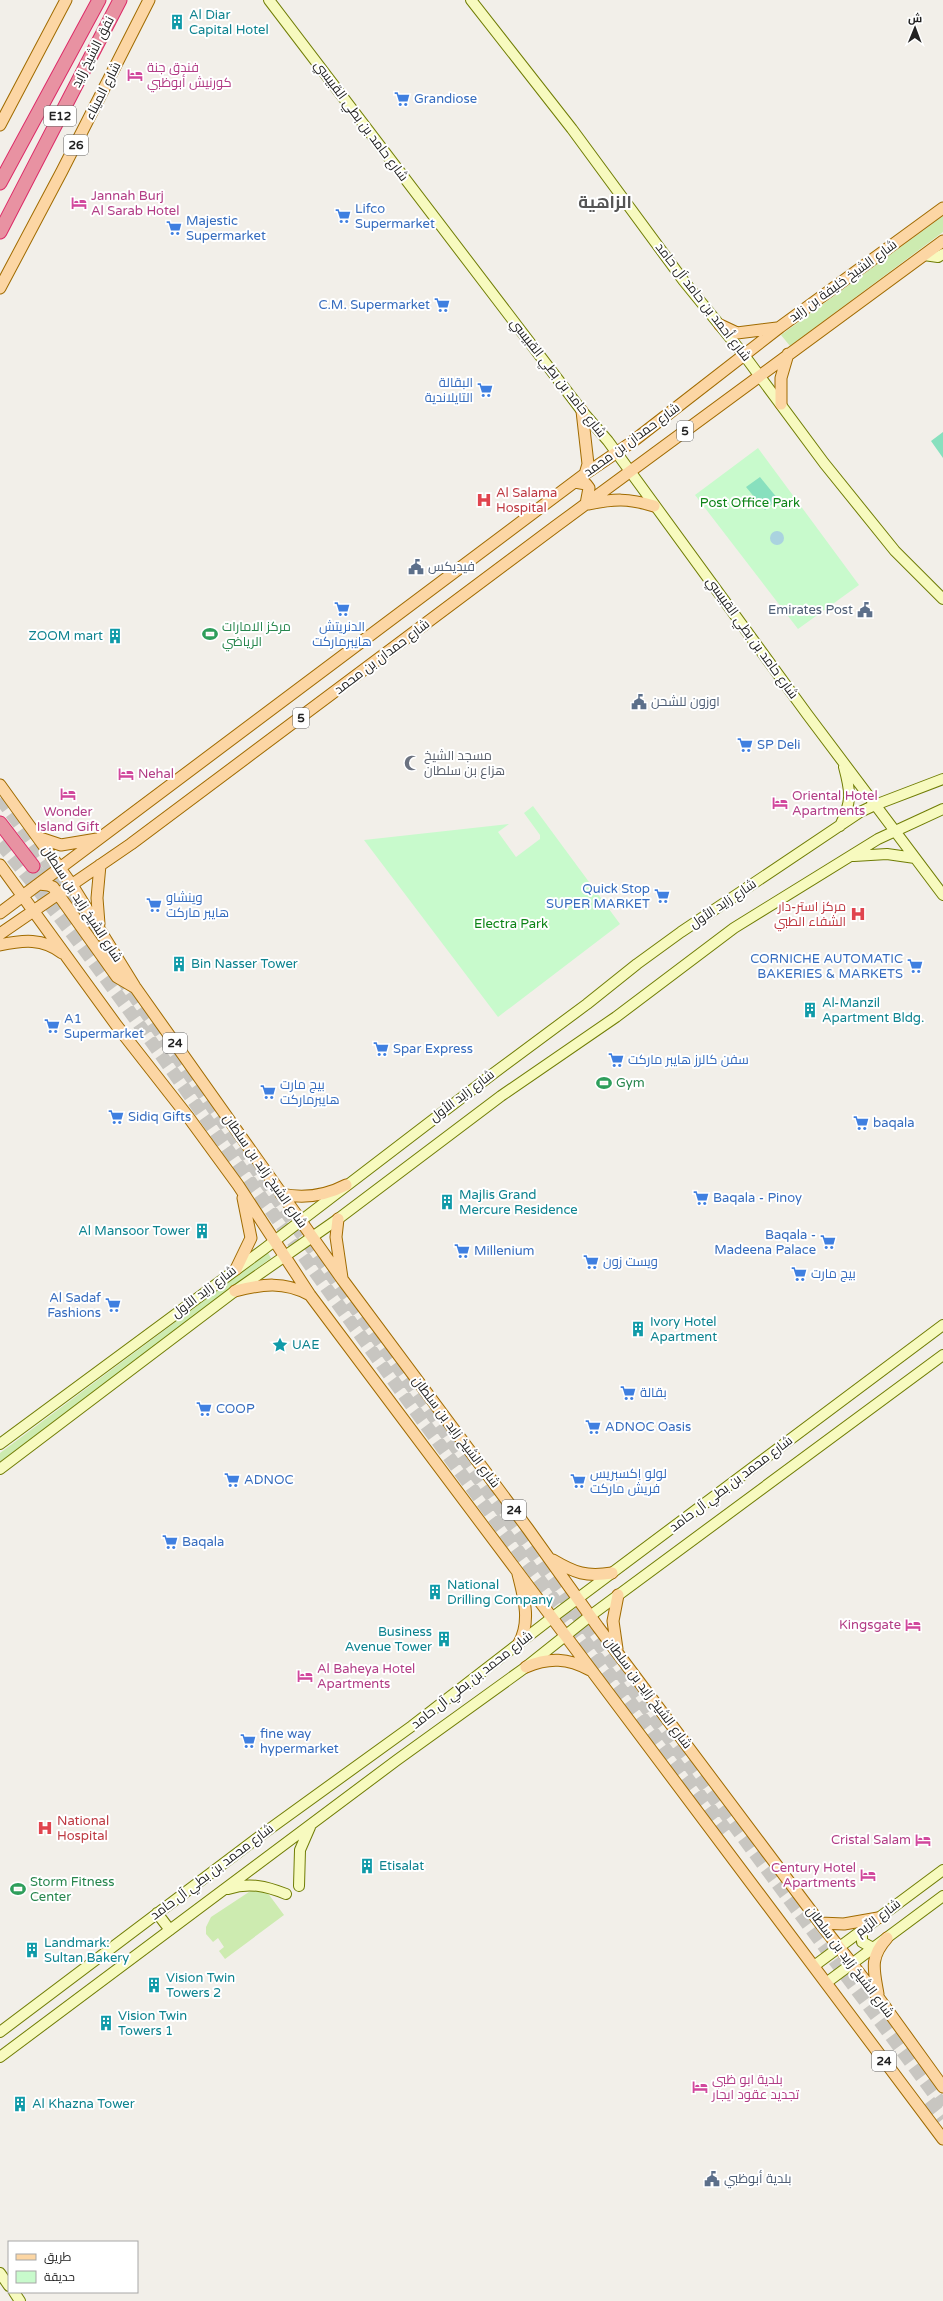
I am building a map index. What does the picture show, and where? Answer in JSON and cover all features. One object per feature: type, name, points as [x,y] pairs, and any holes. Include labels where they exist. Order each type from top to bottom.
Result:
[{"type":"highway","name":"نفق الشيخ زايد","points":[[0,183],[98,0]]},
{"type":"highway","name":"نفق الشيخ زايد","points":[[0,232],[120,0]]},
{"type":"highway","points":[[0,823],[33,866]]},
{"type":"main road","points":[[0,125],[66,0]]},
{"type":"main road","name":"شارع الميناء","points":[[0,288],[62,171],[148,0]]},
{"type":"main road","name":"شارع حامد بن بطي القبيسي","points":[[269,0],[582,411],[616,453],[842,761],[943,894]]},
{"type":"main road","name":"شارع أحمد بن حامد آل حامد","points":[[471,0],[572,129],[683,280],[744,355],[824,462],[892,548],[943,599]]},
{"type":"main road","name":"شارع الشيخ خليفة بن زايد","points":[[744,355],[943,208]]},
{"type":"main road","name":"شارع الشيخ خليفة بن زايد","points":[[759,375],[943,241]]},
{"type":"main road","points":[[924,255],[938,257],[943,254]]},
{"type":"main road","points":[[720,325],[737,333],[780,327]]},
{"type":"main road","points":[[781,404],[781,378],[788,354]]},
{"type":"main road","name":"شارع حمدان بن محمد","points":[[0,913],[585,474],[616,453],[744,355]]},
{"type":"main road","name":"شارع حمدان بن محمد","points":[[0,934],[100,865],[258,750],[759,375]]},
{"type":"main road","points":[[582,411],[588,464],[585,474]]},
{"type":"main road","points":[[575,482],[582,483],[589,488],[586,504],[622,499],[636,500],[654,506]]},
{"type":"main road","points":[[840,826],[848,810],[850,796],[842,761]]},
{"type":"main road","name":"شارع زايد الأول","points":[[0,1444],[236,1269],[587,1004],[637,964],[802,851],[875,804],[943,779]]},
{"type":"main road","name":"شارع الشيخ زايد بن سلطان","points":[[0,785],[72,884],[135,987],[342,1279],[549,1557],[577,1599],[820,1923],[878,1997],[943,2087]]},
{"type":"main road","name":"شارع زايد الأول","points":[[0,1468],[235,1291],[338,1219],[501,1096],[616,1017],[734,928],[894,830],[943,809]]},
{"type":"main road","points":[[39,838],[52,844],[61,844],[100,838]]},
{"type":"main road","points":[[848,858],[886,854],[915,858]]},
{"type":"main road","points":[[100,865],[97,898],[100,928]]},
{"type":"main road","name":"24","points":[[0,866],[24,896],[238,1185],[310,1295],[553,1617],[943,2139]]},
{"type":"main road","points":[[39,884],[48,885],[58,894],[117,977],[135,987]]},
{"type":"main road","points":[[0,945],[28,941],[43,943],[58,949],[70,960]]},
{"type":"main road","points":[[236,1269],[251,1238],[246,1210],[238,1185]]},
{"type":"main road","points":[[282,1194],[300,1197],[316,1196],[346,1185]]},
{"type":"main road","points":[[338,1219],[336,1237],[342,1279]]},
{"type":"main road","points":[[235,1291],[259,1285],[281,1284],[296,1288],[310,1295]]},
{"type":"main road","name":"شارع محمد بن بطي آل حامد","points":[[0,2032],[157,1913],[412,1726],[553,1617],[943,1325]]},
{"type":"main road","name":"شارع محمد بن بطي آل حامد","points":[[0,2057],[312,1823],[526,1668],[590,1616],[943,1355]]},
{"type":"main road","points":[[549,1557],[578,1573],[593,1575],[612,1573]]},
{"type":"main road","points":[[517,1570],[526,1619],[523,1635],[519,1643]]},
{"type":"main road","points":[[618,1595],[613,1621],[618,1654]]},
{"type":"main road","points":[[526,1668],[546,1661],[565,1660],[575,1662],[594,1672]]},
{"type":"main road","points":[[299,1886],[300,1850],[312,1823]]},
{"type":"main road","name":"شارع الرِّيم","points":[[814,1966],[943,1870]]},
{"type":"main road","points":[[223,1891],[240,1885],[258,1885],[286,1894]]},
{"type":"main road","name":"شارع الرِّيم","points":[[826,1983],[943,1896]]},
{"type":"main road","points":[[157,1913],[170,1930]]},
{"type":"main road","points":[[820,1923],[844,1924],[878,1918]]},
{"type":"main road","points":[[862,1930],[862,1942],[873,1948]]},
{"type":"main road","points":[[878,1997],[873,1959],[875,1953],[887,1938]]},
{"type":"main road","points":[[0,2273],[8,2285]]},
{"type":"green space","points":[[943,216],[943,232],[790,346],[781,335]]},
{"type":"green space","points":[[943,432],[943,458],[931,441]]},
{"type":"green space","name":"Post Office Park","points":[[758,448],[859,585],[798,629],[695,495]]},
{"type":"green space","points":[[760,477],[778,499],[765,510],[746,487]]},
{"type":"green space","name":"Electra Park","points":[[533,806],[620,924],[498,1017],[364,840],[509,824],[498,832],[516,857],[540,839],[540,835],[524,813]]},
{"type":"green space","points":[[268,1253],[271,1258],[0,1462],[0,1453]]},
{"type":"green space","points":[[252,1890],[267,1892],[284,1915],[225,1959],[219,1951],[224,1947],[218,1938],[213,1942],[206,1934],[206,1927],[211,1917]]},
{"type":"water","points":[[777,531],[782,533],[784,538],[782,543],[777,545],[772,543],[770,538],[772,533]]},
{"type":"tunnel","points":[[0,798],[48,864],[98,943]]},
{"type":"tunnel","points":[[0,843],[39,891],[113,989],[399,1389],[727,1831]]},
{"type":"tunnel","points":[[33,866],[51,890]]},
{"type":"tunnel","points":[[120,976],[300,1232],[574,1611],[943,2106]]},
{"type":"tunnel","points":[[929,2101],[943,2119]]},
{"type":"place","name":"Al Diar Capital Hotel","points":[[177,22]]},
{"type":"place","name":"فندق جنة كورنيش أبوظبي","points":[[135,75]]},
{"type":"place","name":"Grandiose","points":[[402,99]]},
{"type":"place","name":"Jannah Burj Al Sarab Hotel","points":[[79,203]]},
{"type":"place","name":"Lifco Supermarket","points":[[343,216]]},
{"type":"place","name":"Majestic Supermarket","points":[[174,228]]},
{"type":"place","name":"C.M. Supermarket","points":[[442,305]]},
{"type":"place","name":"البقالة التايلاندية","points":[[485,390]]},
{"type":"place","name":"Al Salama Hospital","points":[[484,500]]},
{"type":"place","name":"فيديكس","points":[[416,567]]},
{"type":"place","name":"الدنريتش هايبرماركت","points":[[342,609]]},
{"type":"place","name":"Emirates Post","points":[[865,610]]},
{"type":"place","name":"مركز الامارات الرياضي","points":[[210,634]]},
{"type":"place","name":"ZOOM mart","points":[[115,636]]},
{"type":"place","name":"اوزون للشحن","points":[[639,702]]},
{"type":"place","name":"SP Deli","points":[[745,745]]},
{"type":"place","name":"مسجد الشيخ هزاع بن سلطان","points":[[412,763]]},
{"type":"place","name":"Nehal","points":[[126,774]]},
{"type":"place","name":"Wonder Island Gift","points":[[68,794]]},
{"type":"place","name":"Oriental Hotel Apartments","points":[[780,803]]},
{"type":"place","name":"Quick Stop SUPER MARKET","points":[[662,896]]},
{"type":"place","name":"وينشاو هايبر ماركت","points":[[154,905]]},
{"type":"place","name":"مركز استر-دار الشفاء الطبي","points":[[858,914]]},
{"type":"place","name":"Bin Nasser Tower","points":[[179,964]]},
{"type":"place","name":"CORNICHE AUTOMATIC BAKERIES & MARKETS","points":[[915,966]]},
{"type":"place","name":"Al-Manzil Apartment Bldg.","points":[[810,1010]]},
{"type":"place","name":"A1 Supermarket","points":[[52,1026]]},
{"type":"place","name":"Spar Express","points":[[381,1049]]},
{"type":"place","name":"سفن كالرز هايبر ماركت","points":[[616,1060]]},
{"type":"place","name":"Gym","points":[[604,1083]]},
{"type":"place","name":"بيج مارت هايبرماركت","points":[[268,1092]]},
{"type":"place","name":"Sidiq Gifts","points":[[116,1117]]},
{"type":"place","name":"baqala","points":[[861,1123]]},
{"type":"place","name":"Baqala - Pinoy","points":[[701,1198]]},
{"type":"place","name":"Majlis Grand Mercure Residence","points":[[447,1202]]},
{"type":"place","name":"Al Mansoor Tower","points":[[202,1231]]},
{"type":"place","name":"Baqala - Madeena Palace","points":[[828,1242]]},
{"type":"place","name":"Millenium","points":[[462,1251]]},
{"type":"place","name":"ويست زون","points":[[591,1262]]},
{"type":"place","name":"بيج مارت","points":[[799,1274]]},
{"type":"place","name":"Al Sadaf Fashions","points":[[113,1305]]},
{"type":"place","name":"Ivory Hotel Apartment","points":[[638,1329]]},
{"type":"place","name":"UAE","points":[[280,1345]]},
{"type":"place","name":"بقالة","points":[[628,1393]]},
{"type":"place","name":"COOP","points":[[204,1409]]},
{"type":"place","name":"ADNOC Oasis","points":[[593,1427]]},
{"type":"place","name":"ADNOC","points":[[232,1480]]},
{"type":"place","name":"لولو إكسبريس فريش ماركت","points":[[578,1481]]},
{"type":"place","name":"Baqala","points":[[170,1542]]},
{"type":"place","name":"National Drilling Company","points":[[435,1592]]},
{"type":"place","name":"Kingsgate","points":[[913,1625]]},
{"type":"place","name":"Business Avenue Tower","points":[[444,1639]]},
{"type":"place","name":"Al Baheya Hotel Apartments","points":[[305,1676]]},
{"type":"place","name":"fine way hypermarket","points":[[248,1741]]},
{"type":"place","name":"National Hospital","points":[[45,1828]]},
{"type":"place","name":"Cristal Salam","points":[[923,1840]]},
{"type":"place","name":"Etisalat","points":[[367,1866]]},
{"type":"place","name":"Century Hotel Apartments","points":[[868,1875]]},
{"type":"place","name":"Storm Fitness Center","points":[[18,1889]]},
{"type":"place","name":"Landmark: Sultan Bakery","points":[[32,1950]]},
{"type":"place","name":"Vision Twin Towers 2","points":[[154,1985]]},
{"type":"place","name":"Vision Twin Towers 1","points":[[106,2023]]},
{"type":"place","name":"بلدية ابو ظبي تجديد عقود ايجار","points":[[700,2087]]},
{"type":"place","name":"Al Khazna Tower","points":[[20,2104]]},
{"type":"place","name":"بلدية أبوظبي","points":[[712,2179]]},
{"type":"district","name":"الزاهية","points":[[605,202]]}]
